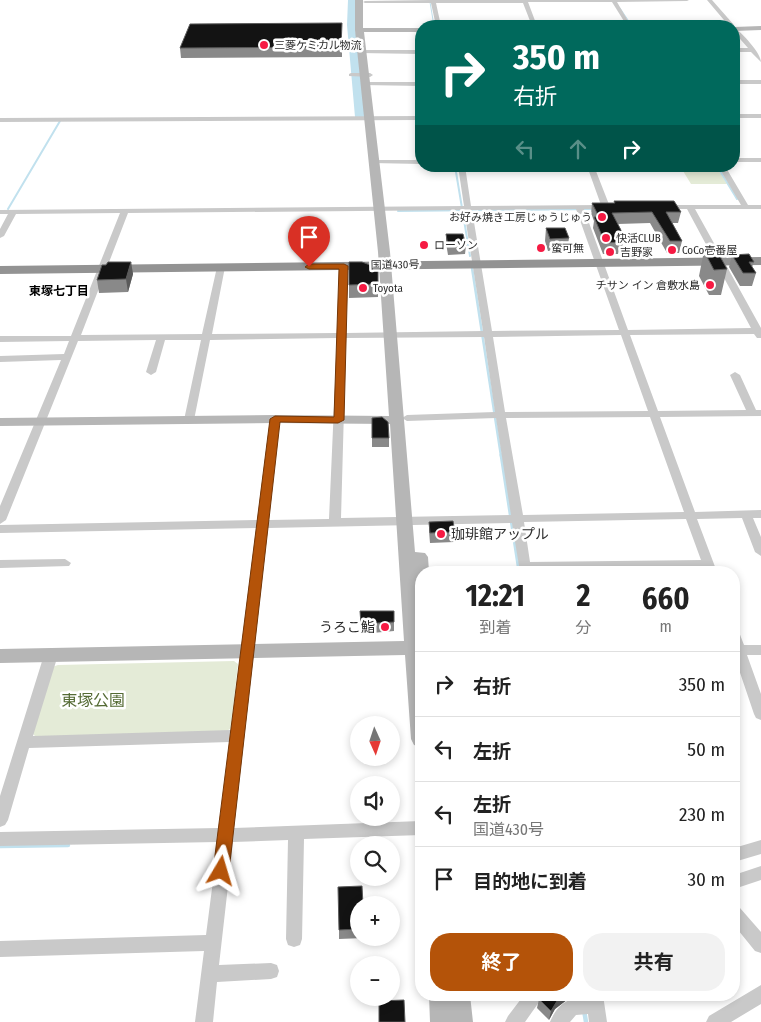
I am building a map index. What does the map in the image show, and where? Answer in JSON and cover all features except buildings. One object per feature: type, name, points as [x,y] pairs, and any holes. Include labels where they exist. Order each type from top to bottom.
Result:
[{"type":"highway","name":"国道430号","points":[[0,270],[761,257]]},
{"type":"highway","name":"国道430号","points":[[719,259],[761,261]]},
{"type":"highway","name":"国道430号","points":[[0,266],[221,267],[344,266],[389,263]]},
{"type":"street","points":[[415,595],[411,522],[389,263],[373,118],[366,78],[362,30],[363,0],[687,0]]},
{"type":"street","points":[[524,0],[532,20]]},
{"type":"street","points":[[614,0],[626,20]]},
{"type":"street","points":[[709,0],[726,20]]},
{"type":"street","points":[[433,1],[437,20]]},
{"type":"street","points":[[740,28],[761,28]]},
{"type":"street","points":[[362,30],[415,30]]},
{"type":"street","points":[[740,36],[761,60]]},
{"type":"street","points":[[740,50],[761,50]]},
{"type":"street","points":[[365,52],[415,52]]},
{"type":"street","points":[[351,75],[415,83]]},
{"type":"street","points":[[740,82],[761,82]]},
{"type":"street","points":[[740,116],[761,116]]},
{"type":"street","points":[[0,120],[415,118]]},
{"type":"street","points":[[740,160],[761,160]]},
{"type":"street","points":[[378,162],[415,162]]},
{"type":"street","points":[[462,172],[465,209],[476,262],[484,334],[513,519],[525,566]]},
{"type":"street","points":[[592,172],[606,207]]},
{"type":"street","points":[[725,172],[746,207]]},
{"type":"street","points":[[0,212],[580,209],[616,207]]},
{"type":"street","points":[[656,207],[761,207]]},
{"type":"street","points":[[0,339],[625,332],[760,333],[691,208]]},
{"type":"street","points":[[580,209],[709,566]]},
{"type":"street","points":[[0,520],[76,338],[125,212]]},
{"type":"street","points":[[0,236],[13,213]]},
{"type":"street","points":[[335,523],[344,266]]},
{"type":"street","points":[[189,420],[221,267]]},
{"type":"street","points":[[150,372],[161,337]]},
{"type":"street","points":[[0,359],[68,357]]},
{"type":"street","points":[[0,422],[275,419],[387,421],[497,416],[756,413],[735,375]]},
{"type":"street","points":[[204,1022],[275,419]]},
{"type":"street","points":[[746,514],[761,552]]},
{"type":"street","points":[[0,529],[761,514]]},
{"type":"street","points":[[411,522],[418,566]]},
{"type":"street","points":[[0,564],[65,563]]},
{"type":"street","points":[[0,656],[415,650]]},
{"type":"street","points":[[740,650],[761,650]]},
{"type":"street","points":[[0,820],[51,655]]},
{"type":"street","points":[[740,660],[761,714]]},
{"type":"street","points":[[23,742],[237,736]]},
{"type":"street","points":[[0,840],[415,828]]},
{"type":"street","points":[[294,939],[296,833]]},
{"type":"street","points":[[740,853],[761,848]]},
{"type":"street","points":[[740,880],[761,873]]},
{"type":"street","points":[[740,920],[761,945]]},
{"type":"street","points":[[0,949],[212,943]]},
{"type":"street","points":[[209,974],[271,971]]},
{"type":"street","points":[[715,1022],[761,994]]},
{"type":"street","points":[[441,1001],[443,1022]]},
{"type":"street","points":[[458,1001],[460,1022]]},
{"type":"street","points":[[514,1022],[530,1001]]},
{"type":"street","points":[[560,1022],[572,1006],[589,1002],[598,1022]]},
{"type":"green space","points":[[684,172],[720,172],[727,184],[691,184]]},
{"type":"green space","name":"東塚公園","points":[[234,661],[238,664],[231,728],[226,732],[36,737],[31,732],[52,667],[58,665]]},
{"type":"waterway","points":[[352,0],[351,25],[360,117]]},
{"type":"waterway","points":[[430,2],[433,20]]},
{"type":"waterway","points":[[620,8],[628,20]]},
{"type":"waterway","points":[[8,209],[60,121]]},
{"type":"waterway","points":[[456,172],[462,210]]},
{"type":"waterway","points":[[721,172],[737,199]]},
{"type":"waterway","points":[[462,210],[595,209]]},
{"type":"waterway","points":[[398,211],[462,210]]},
{"type":"waterway","points":[[462,210],[470,256]]},
{"type":"waterway","points":[[472,268],[501,456]]},
{"type":"waterway","points":[[501,455],[518,566]]},
{"type":"waterway","points":[[0,846],[68,845]]},
{"type":"waterway","points":[[584,1010],[586,1022]]},
{"type":"place","name":"三菱ケミカル物流","points":[[264,45]]},
{"type":"place","name":"お好み焼き工房じゅうじゅう","points":[[602,217]]},
{"type":"place","name":"快活CLUB","points":[[606,238]]},
{"type":"place","name":"ローソン","points":[[424,245]]},
{"type":"place","name":"蛮可無","points":[[541,248]]},
{"type":"place","name":"CoCo壱番屋","points":[[672,250]]},
{"type":"place","name":"吉野家","points":[[610,252]]},
{"type":"place","name":"チサン イン 倉敷水島","points":[[710,285]]},
{"type":"place","name":"Toyota","points":[[363,288]]},
{"type":"place","name":"珈琲館アップル","points":[[441,534]]},
{"type":"place","name":"うろこ鮨","points":[[385,627]]},
{"type":"district","name":"東塚七丁目","points":[[59,291]]},
{"type":"route","points":[[221,871],[275,419],[338,420],[344,266],[309,267]]}]
